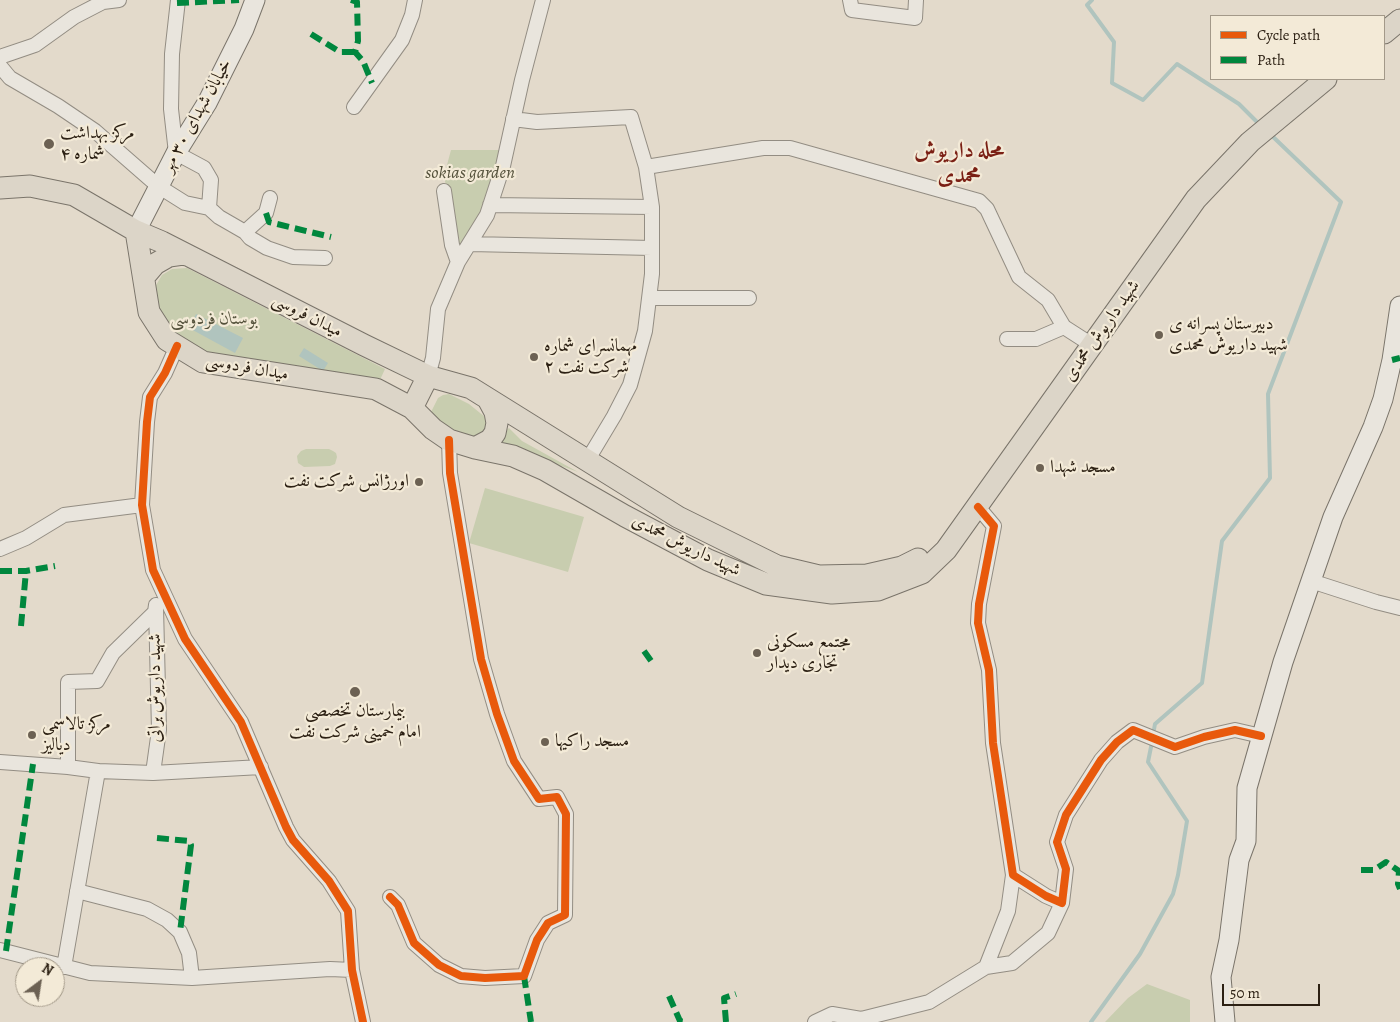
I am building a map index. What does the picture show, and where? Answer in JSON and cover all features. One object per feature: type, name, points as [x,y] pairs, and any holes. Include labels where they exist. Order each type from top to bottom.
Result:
[{"type":"main road","name":"خیابان شهدای ۳۰ مهر","points":[[136,231],[176,153],[211,95],[244,29],[255,0]]},
{"type":"main road","points":[[1385,32],[1400,20]]},
{"type":"main road","name":"شهید داریوش محمدی","points":[[412,408],[433,429],[449,440],[475,448],[514,456],[544,470],[708,560],[766,584],[832,593],[878,590],[922,572],[946,550],[1196,200],[1250,142],[1325,80]]},
{"type":"main road","name":"میدان فروسی","points":[[0,188],[30,186],[74,195],[136,231],[162,242],[428,376]]},
{"type":"main road","name":"میدان فردوسی","points":[[136,231],[149,312],[167,340],[203,362],[376,389],[412,408]]},
{"type":"main road","points":[[144,277],[155,264],[169,256],[186,255]]},
{"type":"main road","points":[[1225,1022],[1221,977],[1229,940],[1240,860],[1246,841],[1247,788],[1283,662],[1333,517],[1384,399],[1400,306]]},
{"type":"main road","points":[[412,408],[428,376]]},
{"type":"main road","name":"شهید داریوش محمدی","points":[[428,376],[471,388],[678,517],[777,566],[819,576],[867,575],[902,567],[928,553],[963,528]]},
{"type":"main road","points":[[475,448],[490,440],[495,433],[497,423],[495,412],[488,399]]},
{"type":"street","points":[[0,57],[35,45],[74,17],[103,2],[119,0]]},
{"type":"street","points":[[178,0],[172,54],[171,109],[176,153],[204,168],[211,180],[210,208]]},
{"type":"street","points":[[354,107],[402,40],[412,15],[415,0]]},
{"type":"street","points":[[428,376],[433,358],[438,309],[458,262],[487,215],[503,166],[543,0]]},
{"type":"street","points":[[850,0],[852,10],[915,18],[916,0]]},
{"type":"street","points":[[0,66],[10,78],[58,106],[95,131],[158,186],[185,203],[210,208],[219,217],[245,232],[250,238],[267,248],[293,257],[325,258]]},
{"type":"street","points":[[513,119],[537,122],[632,117],[646,167],[652,207],[652,274],[645,331],[630,385],[587,462]]},
{"type":"street","points":[[646,167],[763,148],[790,148],[979,201],[987,209],[1018,277],[1048,300],[1064,326],[1092,345]]},
{"type":"street","points":[[444,191],[452,245],[458,262]]},
{"type":"street","points":[[245,232],[266,213],[270,198]]},
{"type":"street","points":[[490,205],[652,207]]},
{"type":"street","points":[[470,244],[652,248]]},
{"type":"street","points":[[649,298],[750,298]]},
{"type":"street","points":[[1007,339],[1036,339],[1064,326]]},
{"type":"street","points":[[177,346],[165,374],[150,397],[147,422],[142,505],[153,570],[185,639],[241,722],[293,840],[328,881],[348,910],[352,970],[363,1022]]},
{"type":"street","points":[[390,897],[398,905],[414,943],[439,965],[461,976],[485,978],[524,976],[537,940],[548,923],[564,914],[566,814],[557,797],[540,799],[514,761],[497,714],[481,659],[450,473],[449,440]]},
{"type":"street","points":[[0,549],[26,538],[64,515],[142,505]]},
{"type":"street","points":[[978,507],[994,526],[979,604],[978,623],[989,670],[993,743],[1013,874],[1008,911],[986,967]]},
{"type":"street","name":"شهید داریوش براتی","points":[[153,570],[156,605],[159,730],[153,773]]},
{"type":"street","points":[[1311,581],[1400,608]]},
{"type":"street","points":[[68,767],[68,682],[97,681],[113,653],[155,612],[156,605]]},
{"type":"street","points":[[815,1022],[832,1014],[861,1019],[930,1002],[986,967],[1012,963],[1048,933],[1062,903],[1066,869],[1057,842],[1066,815],[1101,760],[1117,742],[1133,730],[1175,748],[1204,737],[1235,730],[1261,736]]},
{"type":"street","points":[[0,762],[68,767],[98,772],[153,773],[261,767]]},
{"type":"street","points":[[65,961],[98,772]]},
{"type":"street","points":[[1013,874],[1046,896],[1062,903]]},
{"type":"street","points":[[77,891],[147,910],[167,920],[180,932],[189,953],[192,978]]},
{"type":"street","points":[[0,950],[26,957]]},
{"type":"street","points":[[65,967],[90,973],[192,978],[330,969],[352,970]]},
{"type":"green space","name":"sokias garden","points":[[451,150],[503,150],[484,213],[459,252],[444,176]]},
{"type":"green space","name":"بوستان فردوسی","points":[[187,268],[385,369],[379,382],[207,354],[173,334],[156,311],[155,287],[162,275],[172,269]]},
{"type":"green space","points":[[449,394],[469,404],[485,417],[488,429],[470,442],[433,418],[431,412],[438,398]]},
{"type":"green space","points":[[509,428],[522,441],[578,472],[499,443],[504,432]]},
{"type":"green space","points":[[306,449],[329,449],[333,451],[337,457],[335,464],[330,466],[304,467],[298,463],[297,456]]},
{"type":"green space","points":[[485,488],[584,517],[568,572],[469,543]]},
{"type":"green space","points":[[1147,984],[1190,1000],[1190,1022],[1105,1022],[1128,998]]},
{"type":"shaded area","points":[[196,314],[243,338],[235,353],[189,328]]},
{"type":"shaded area","points":[[304,348],[328,363],[323,371],[299,356]]},
{"type":"waterway","points":[[1092,0],[1087,5],[1114,42],[1112,83],[1143,100],[1177,64],[1239,104],[1260,125]]},
{"type":"waterway","points":[[1153,735],[1155,724],[1202,683],[1222,541],[1270,478],[1268,394],[1341,202],[1269,133]]},
{"type":"waterway","points":[[1091,1022],[1140,954],[1173,894],[1178,875],[1187,821],[1148,762],[1152,742]]},
{"type":"marked path","points":[[177,3],[239,0]]},
{"type":"marked path","points":[[351,0],[357,2],[358,41],[355,52],[363,61],[372,83]]},
{"type":"marked path","points":[[311,34],[340,52],[355,52]]},
{"type":"marked path","points":[[266,213],[269,222],[331,237]]},
{"type":"marked path","points":[[1392,360],[1400,358]]},
{"type":"marked path","points":[[0,571],[26,571],[55,566]]},
{"type":"marked path","points":[[21,626],[26,571]]},
{"type":"marked path","points":[[644,651],[654,665]]},
{"type":"marked path","points":[[6,951],[33,764]]},
{"type":"marked path","points":[[157,838],[189,841],[191,845],[180,932]]},
{"type":"marked path","points":[[1361,870],[1374,870],[1386,862],[1399,871],[1398,884],[1400,889]]},
{"type":"marked path","points":[[524,976],[531,1022]]},
{"type":"marked path","points":[[726,1022],[724,998],[736,994]]},
{"type":"marked path","points":[[669,996],[680,1021],[687,1022]]},
{"type":"cycle path","points":[[177,346],[165,373],[150,397],[147,422],[142,505],[153,570],[185,639],[241,722],[293,840],[329,881],[348,911],[352,970],[363,1022]]},
{"type":"cycle path","points":[[390,897],[398,905],[414,943],[439,965],[461,976],[485,978],[524,976],[537,940],[548,923],[565,915],[566,814],[557,797],[539,799],[514,761],[497,714],[481,659],[450,473],[449,440]]},
{"type":"cycle path","points":[[978,507],[994,526],[979,604],[978,623],[989,670],[993,743],[1013,875],[1046,896],[1062,903],[1066,869],[1057,842],[1066,815],[1101,760],[1117,742],[1133,730],[1175,747],[1204,737],[1235,730],[1261,736]]},
{"type":"place","name":"مرکز بهداشت شماره ۴","points":[[49,144]]},
{"type":"place","name":"دبیرستان پسرانه ی شهید داریوش محمدی","points":[[1159,335]]},
{"type":"place","name":"مهمانسرای شماره ۲ شرکت نفت","points":[[534,357]]},
{"type":"place","name":"مسجد شهدا","points":[[1040,468]]},
{"type":"place","name":"اورژانس شرکت نفت","points":[[419,482]]},
{"type":"place","name":"مجتمع مسکونی تجاری دیدار","points":[[757,653]]},
{"type":"place","name":"بیمارستان تخصصی امام خمینی شرکت نفت","points":[[355,692]]},
{"type":"place","name":"مرکز تالاسمی دیالیز","points":[[32,735]]},
{"type":"place","name":"مسجد راکیها","points":[[545,742]]},
{"type":"district","name":"محله داریوش محمدی","points":[[959,164]]}]
